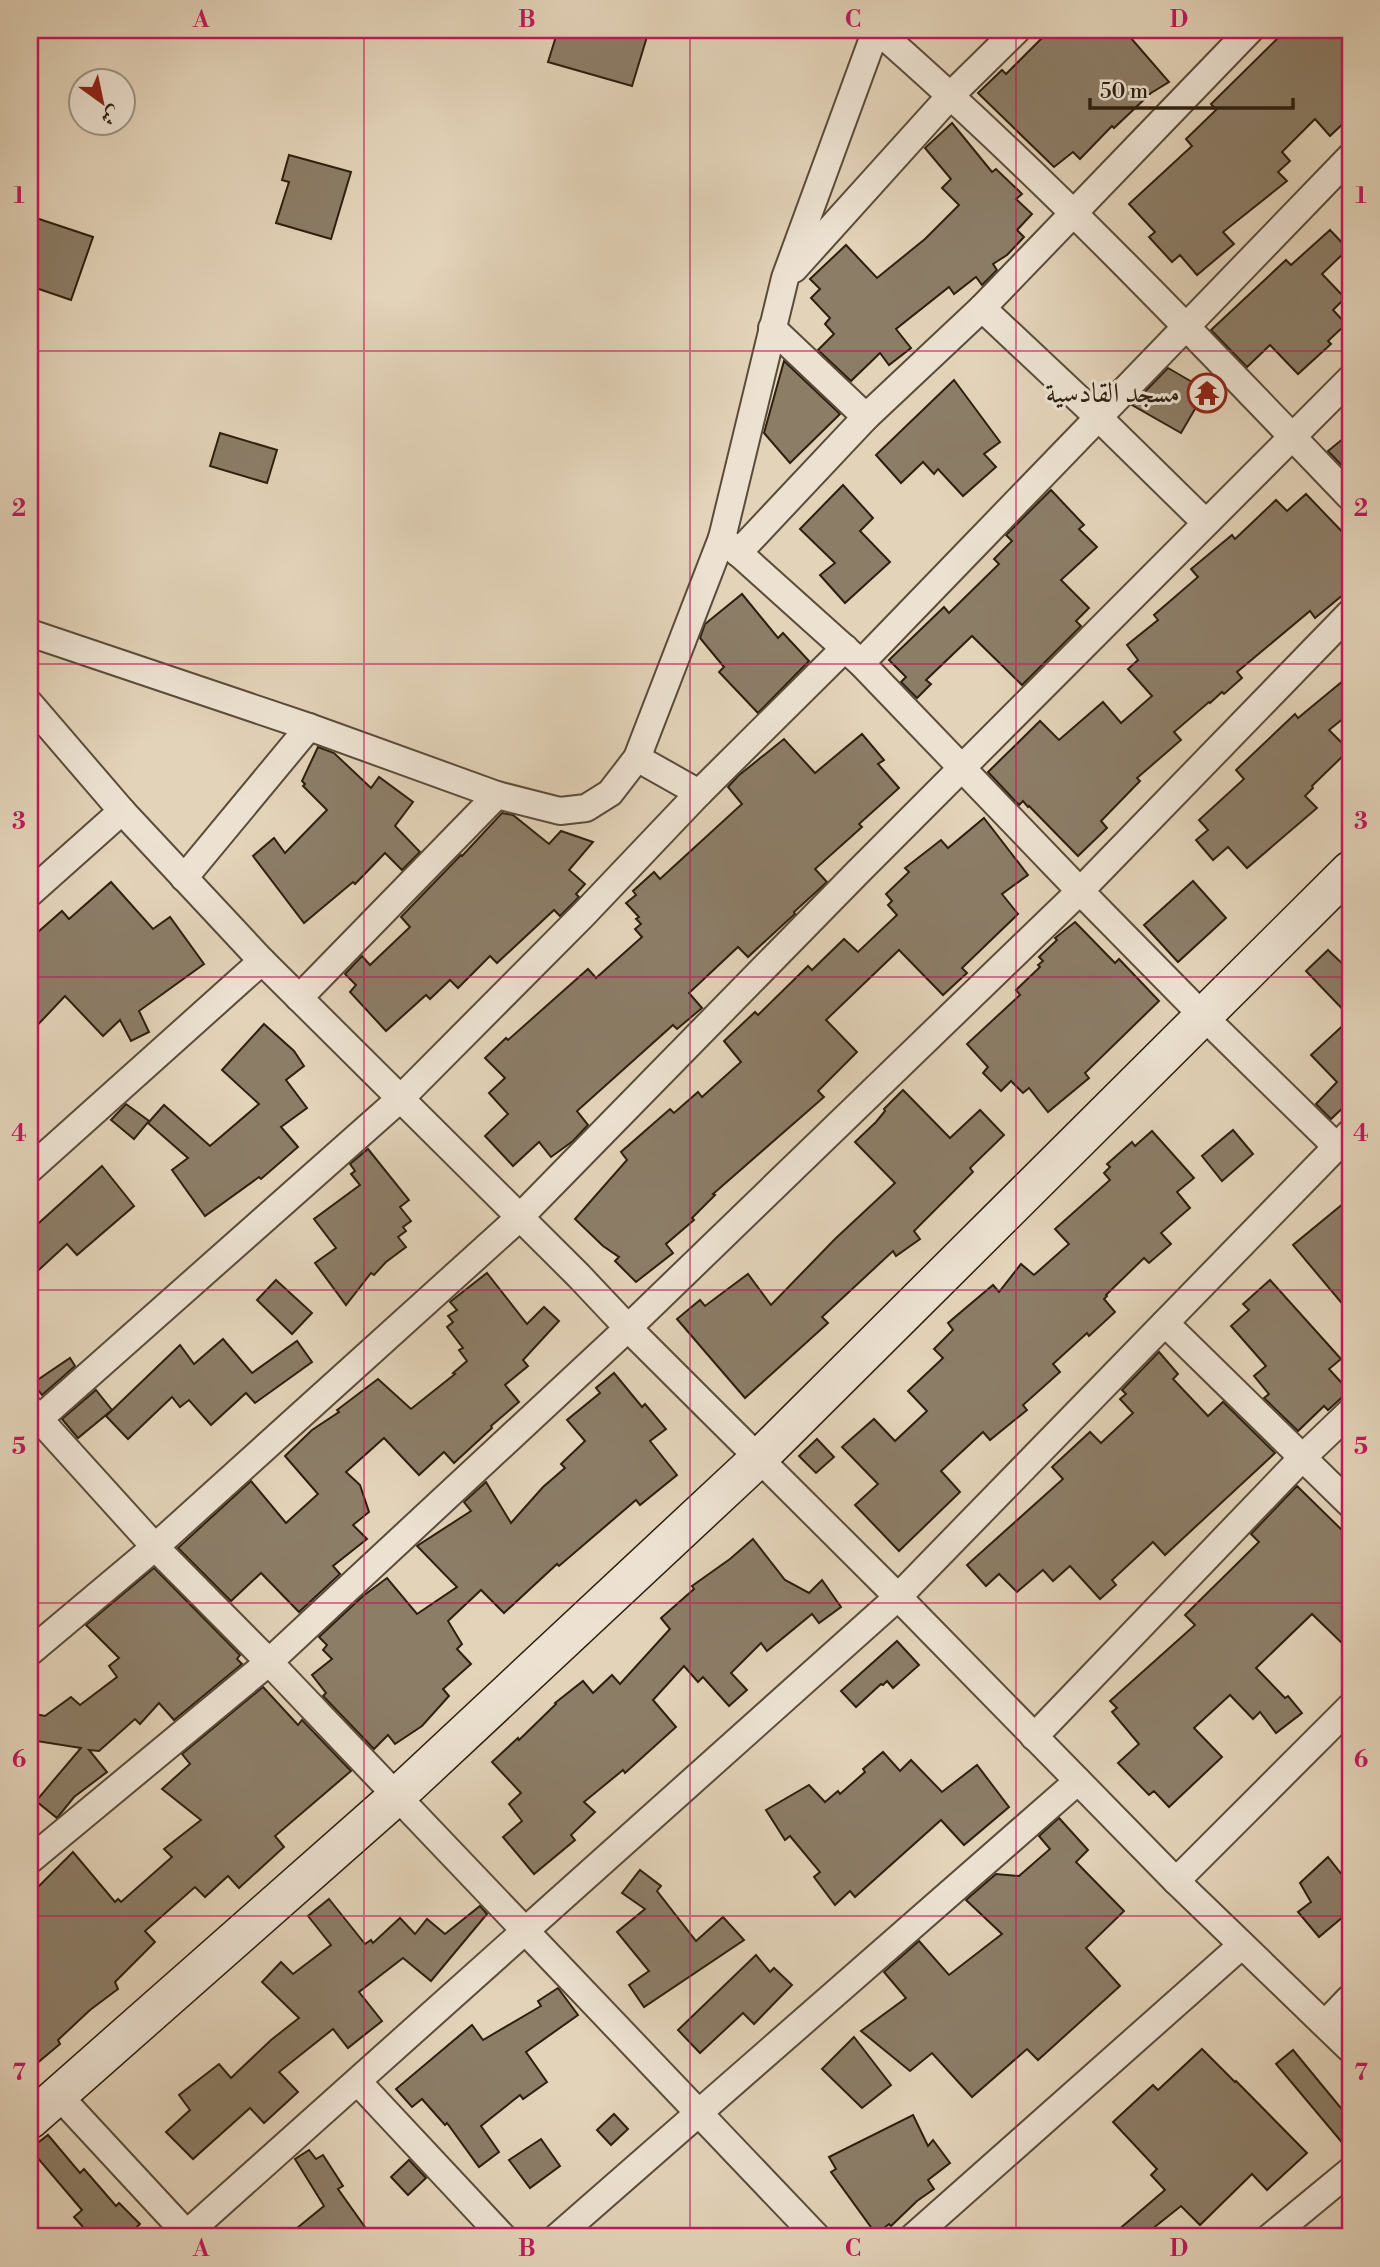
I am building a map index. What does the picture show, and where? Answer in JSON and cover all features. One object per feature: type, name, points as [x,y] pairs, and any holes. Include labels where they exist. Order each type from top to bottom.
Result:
[{"type":"street","points":[[30,633],[309,727],[497,795],[560,811],[586,808],[610,793],[637,758],[730,546],[772,328],[785,278],[876,30],[951,95],[1072,213],[1350,497]]},
{"type":"street","points":[[785,278],[951,95],[1017,30]]},
{"type":"street","points":[[730,546],[982,308],[1250,30]]},
{"type":"street","points":[[817,2237],[33,1418],[401,1098],[583,915],[699,793],[853,655],[1098,417],[1350,157]]},
{"type":"street","points":[[982,308],[1206,523]]},
{"type":"street","points":[[772,328],[866,417]]},
{"type":"street","points":[[30,1652],[155,1547],[519,1217],[857,873],[1350,379]]},
{"type":"street","points":[[730,546],[853,655],[1203,1016],[1344,1140],[898,1597],[185,2235],[40,2106],[396,1797],[758,1459],[1203,1016],[1350,870]]},
{"type":"street","points":[[30,1860],[269,1662],[628,1328],[1080,891],[1350,613]]},
{"type":"street","points":[[30,704],[122,811],[262,961],[898,1597],[1176,1881],[1350,2049]]},
{"type":"street","points":[[184,878],[309,727]]},
{"type":"street","points":[[637,758],[699,793]]},
{"type":"street","points":[[299,998],[497,795]]},
{"type":"street","points":[[30,893],[122,811]]},
{"type":"street","points":[[30,1169],[262,961]]},
{"type":"street","points":[[1165,1323],[1350,1504]]},
{"type":"street","points":[[1034,1737],[1350,1412]]},
{"type":"street","points":[[1176,1881],[1350,1707]]},
{"type":"street","points":[[557,2237],[1078,1781]]},
{"type":"street","points":[[913,2237],[1242,1945]]},
{"type":"street","points":[[1325,2024],[1350,1998]]},
{"type":"street","points":[[358,2082],[503,2237]]},
{"type":"street","points":[[1270,2237],[1350,2171]]},
{"type":"building","points":[[558,30],[649,30],[632,86],[548,62]]},
{"type":"building","points":[[1050,30],[1124,30],[1169,82],[1151,93],[1114,128],[1112,126],[1080,159],[1073,152],[1054,167],[978,93],[1002,70],[1006,74]]},
{"type":"building","points":[[1286,30],[1350,30],[1350,117],[1330,136],[1315,119],[1282,152],[1290,161],[1278,172],[1287,181],[1223,232],[1234,244],[1197,275],[1180,255],[1172,262],[1149,237],[1155,232],[1129,204],[1192,146],[1186,139],[1216,110],[1211,104]]},
{"type":"building","points":[[952,123],[992,172],[996,169],[1022,194],[1016,199],[1032,214],[1017,230],[1024,237],[1007,255],[993,264],[997,270],[982,285],[976,277],[954,294],[949,287],[896,329],[911,348],[889,365],[880,353],[851,381],[818,350],[834,334],[825,324],[830,318],[811,298],[820,289],[810,279],[846,245],[877,278],[925,239],[959,205],[942,188],[951,179],[925,148]]},
{"type":"building","points":[[289,155],[351,172],[331,239],[276,223],[289,182],[282,180]]},
{"type":"building","points":[[30,216],[93,237],[71,300],[30,286]]},
{"type":"building","points":[[1330,230],[1348,249],[1322,274],[1345,298],[1333,310],[1346,324],[1328,341],[1331,344],[1298,374],[1270,345],[1247,367],[1211,330],[1286,260],[1291,265]]},
{"type":"building","points":[[784,361],[840,414],[790,463],[764,433]]},
{"type":"building","points":[[1168,368],[1206,390],[1181,433],[1132,405]]},
{"type":"building","points":[[954,380],[1000,442],[984,454],[996,467],[963,496],[938,469],[934,474],[923,462],[901,483],[876,455]]},
{"type":"building","points":[[220,433],[277,450],[267,483],[210,466]]},
{"type":"building","points":[[1350,433],[1350,474],[1328,451]]},
{"type":"building","points":[[843,485],[873,518],[860,531],[890,562],[845,603],[820,575],[835,563],[800,529]]},
{"type":"building","points":[[1051,490],[1084,525],[1079,529],[1097,547],[1061,580],[1089,608],[1076,621],[1081,626],[1022,685],[972,636],[926,680],[931,684],[917,698],[901,682],[906,677],[889,660],[944,607],[949,613],[999,564],[994,559],[1012,541],[1006,535]]},
{"type":"building","points":[[1306,494],[1350,540],[1350,589],[1315,618],[1310,611],[1237,672],[1242,678],[1174,732],[1181,740],[1137,778],[1140,781],[1101,821],[1107,828],[1078,856],[1029,806],[1023,801],[1019,805],[988,772],[1040,721],[1059,740],[1103,702],[1121,723],[1152,696],[1128,669],[1138,660],[1127,645],[1158,620],[1154,615],[1198,577],[1191,569],[1232,535],[1235,539],[1276,500],[1287,511]]},
{"type":"building","points":[[742,594],[778,638],[783,633],[809,661],[758,713],[719,672],[724,667],[700,638],[705,624]]},
{"type":"building","points":[[1350,675],[1350,713],[1329,730],[1349,750],[1305,796],[1317,808],[1247,868],[1228,847],[1213,860],[1196,840],[1208,830],[1199,820],[1244,779],[1236,770],[1295,714],[1298,718]]},
{"type":"building","points":[[862,734],[884,760],[878,764],[899,788],[859,824],[862,827],[815,869],[827,882],[748,957],[738,947],[689,993],[702,1008],[677,1029],[673,1025],[577,1111],[588,1125],[573,1141],[551,1157],[539,1142],[513,1166],[485,1136],[508,1114],[489,1093],[505,1078],[485,1058],[588,969],[596,978],[642,937],[635,929],[641,924],[636,919],[639,917],[626,903],[636,895],[633,891],[654,872],[660,879],[742,804],[728,787],[738,776],[784,739],[815,773]]},
{"type":"building","points":[[318,747],[334,753],[371,788],[379,777],[413,802],[395,826],[420,852],[402,870],[385,853],[355,884],[353,882],[304,923],[253,856],[274,838],[285,853],[327,810],[303,786],[305,784],[302,781]]},
{"type":"building","points":[[502,813],[513,815],[549,844],[561,831],[593,842],[569,870],[585,884],[576,894],[579,897],[560,916],[554,910],[497,963],[490,956],[458,988],[450,980],[430,999],[426,995],[386,1031],[350,992],[356,985],[345,974],[362,956],[370,965],[410,927],[401,917]]},
{"type":"building","points":[[984,818],[1028,875],[1002,894],[1018,914],[962,968],[967,973],[943,995],[899,950],[826,1020],[857,1052],[818,1091],[824,1097],[713,1194],[715,1195],[692,1218],[694,1220],[666,1244],[673,1253],[636,1282],[615,1261],[619,1257],[603,1246],[575,1219],[627,1160],[621,1152],[670,1109],[674,1113],[698,1092],[702,1097],[741,1062],[724,1041],[755,1012],[758,1015],[808,966],[812,970],[844,939],[858,952],[897,915],[888,905],[892,901],[886,894],[909,872],[905,868],[941,840],[948,848]]},
{"type":"building","points":[[1193,881],[1226,918],[1178,962],[1144,925]]},
{"type":"building","points":[[111,882],[153,929],[170,917],[204,964],[139,1011],[149,1032],[131,1041],[120,1020],[103,1036],[65,996],[30,1033],[30,939],[62,911],[69,919]]},
{"type":"building","points":[[1075,922],[1115,963],[1119,959],[1159,1001],[1085,1073],[1089,1078],[1048,1112],[1029,1088],[1023,1093],[1011,1081],[1001,1091],[983,1073],[988,1067],[967,1044],[1020,995],[1016,990],[1040,967],[1038,965],[1043,961],[1039,957],[1057,940],[1055,938]]},
{"type":"building","points":[[1328,950],[1350,971],[1350,1017],[1306,971]]},
{"type":"building","points":[[1350,1019],[1350,1101],[1331,1119],[1316,1104],[1337,1082],[1311,1055]]},
{"type":"building","points":[[264,1024],[294,1051],[304,1066],[286,1080],[307,1108],[281,1127],[298,1147],[261,1179],[259,1177],[205,1216],[172,1170],[188,1158],[148,1123],[164,1105],[210,1146],[259,1104],[222,1070]]},
{"type":"building","points":[[903,1090],[950,1138],[980,1110],[1004,1135],[970,1168],[973,1172],[914,1231],[920,1239],[896,1256],[893,1251],[822,1317],[828,1323],[745,1398],[677,1319],[700,1300],[705,1306],[748,1274],[771,1305],[835,1239],[895,1183],[855,1142]]},
{"type":"building","points":[[126,1104],[149,1121],[134,1139],[111,1120]]},
{"type":"building","points":[[1233,1130],[1253,1154],[1222,1181],[1202,1156]]},
{"type":"building","points":[[1152,1131],[1194,1178],[1177,1192],[1190,1208],[1161,1233],[1171,1244],[1149,1263],[1144,1258],[1106,1295],[1104,1299],[1115,1312],[1053,1364],[1060,1372],[1023,1405],[1027,1410],[990,1440],[983,1432],[941,1471],[960,1492],[899,1551],[855,1505],[878,1484],[842,1447],[874,1419],[895,1441],[927,1411],[908,1391],[943,1358],[934,1349],[953,1330],[948,1323],[993,1285],[999,1292],[1021,1264],[1034,1275],[1069,1244],[1055,1229],[1110,1180],[1104,1173],[1110,1167],[1107,1164],[1132,1142],[1135,1146]]},
{"type":"building","points":[[368,1149],[409,1200],[400,1207],[411,1221],[403,1227],[406,1231],[398,1237],[406,1247],[374,1275],[371,1273],[346,1305],[315,1263],[336,1248],[314,1219],[360,1185],[351,1174],[355,1171],[350,1164]]},
{"type":"building","points":[[102,1166],[134,1206],[77,1255],[67,1244],[30,1278],[30,1231]]},
{"type":"building","points":[[1350,1198],[1350,1313],[1293,1245]]},
{"type":"building","points":[[487,1273],[527,1324],[544,1307],[559,1321],[523,1360],[528,1366],[505,1385],[519,1402],[454,1463],[444,1452],[419,1475],[384,1438],[346,1472],[360,1485],[369,1512],[353,1525],[367,1539],[333,1566],[340,1574],[299,1612],[261,1573],[231,1601],[178,1548],[251,1481],[286,1523],[318,1494],[285,1456],[312,1430],[339,1412],[337,1410],[378,1379],[411,1409],[455,1374],[453,1373],[467,1361],[459,1350],[463,1348],[447,1327],[453,1322],[448,1316],[457,1310],[450,1302]]},
{"type":"building","points":[[276,1280],[312,1313],[292,1334],[257,1300]]},
{"type":"building","points":[[1270,1280],[1341,1359],[1329,1369],[1349,1391],[1328,1410],[1324,1406],[1298,1431],[1264,1398],[1269,1394],[1254,1376],[1266,1366],[1231,1326],[1249,1310],[1243,1304]]},
{"type":"building","points":[[223,1339],[252,1373],[297,1341],[312,1362],[255,1403],[246,1393],[211,1425],[189,1400],[180,1407],[172,1397],[128,1439],[106,1416],[180,1345],[194,1364]]},
{"type":"building","points":[[1159,1352],[1178,1374],[1173,1379],[1208,1416],[1223,1402],[1275,1453],[1165,1555],[1153,1542],[1112,1580],[1116,1585],[1100,1599],[1070,1566],[1053,1581],[1043,1570],[1017,1592],[999,1574],[986,1586],[967,1565],[1063,1479],[1052,1467],[1090,1432],[1101,1443],[1133,1413],[1120,1399],[1126,1394],[1122,1390]]},
{"type":"building","points":[[70,1358],[75,1366],[42,1395],[33,1383]]},
{"type":"building","points":[[614,1373],[642,1407],[645,1404],[666,1429],[650,1441],[677,1475],[640,1505],[636,1500],[559,1566],[557,1564],[504,1613],[481,1590],[448,1621],[462,1644],[457,1649],[471,1664],[443,1689],[449,1696],[422,1726],[395,1744],[388,1735],[374,1749],[323,1696],[326,1693],[312,1675],[332,1659],[323,1650],[327,1645],[319,1637],[363,1596],[387,1578],[417,1614],[457,1587],[417,1546],[471,1511],[464,1502],[486,1482],[511,1523],[543,1487],[565,1468],[561,1464],[585,1441],[567,1420],[600,1393],[596,1388]]},
{"type":"building","points":[[96,1390],[112,1410],[78,1438],[62,1419]]},
{"type":"building","points":[[817,1439],[834,1457],[816,1473],[799,1456]]},
{"type":"building","points":[[1297,1486],[1350,1538],[1350,1651],[1312,1614],[1256,1668],[1285,1698],[1288,1696],[1302,1713],[1276,1733],[1260,1712],[1253,1719],[1230,1695],[1194,1728],[1222,1757],[1169,1807],[1154,1791],[1149,1795],[1118,1763],[1139,1744],[1112,1712],[1117,1708],[1110,1701],[1195,1625],[1185,1615],[1259,1542],[1251,1534]]},
{"type":"building","points":[[753,1539],[785,1580],[809,1593],[822,1580],[841,1607],[819,1623],[812,1614],[767,1651],[761,1643],[731,1673],[747,1690],[729,1706],[703,1677],[698,1682],[684,1666],[653,1700],[676,1727],[625,1773],[623,1770],[584,1802],[595,1812],[571,1835],[575,1840],[534,1874],[503,1837],[522,1821],[509,1804],[521,1793],[492,1762],[518,1738],[519,1740],[555,1703],[583,1681],[593,1693],[612,1675],[620,1684],[670,1629],[661,1618],[694,1589],[692,1586]]},
{"type":"building","points":[[154,1568],[240,1655],[237,1659],[242,1664],[174,1720],[159,1703],[140,1724],[135,1719],[99,1751],[89,1750],[107,1772],[74,1797],[57,1818],[36,1801],[81,1748],[30,1740],[30,1713],[45,1716],[71,1697],[80,1705],[117,1677],[109,1666],[119,1658],[86,1625]]},
{"type":"building","points":[[897,1641],[919,1665],[893,1688],[887,1681],[881,1684],[856,1707],[841,1691]]},
{"type":"building","points":[[263,1687],[298,1725],[302,1720],[351,1771],[275,1836],[284,1847],[239,1888],[228,1876],[205,1897],[195,1887],[145,1931],[155,1942],[115,1982],[118,1989],[90,2010],[58,2040],[60,2044],[30,2069],[30,1895],[73,1852],[115,1902],[118,1899],[121,1902],[172,1857],[164,1849],[201,1820],[162,1789],[190,1764],[182,1754]]},
{"type":"building","points":[[883,1752],[900,1771],[911,1760],[942,1792],[977,1765],[1009,1807],[964,1845],[941,1820],[855,1897],[850,1891],[835,1905],[814,1877],[820,1872],[790,1836],[785,1840],[766,1810],[809,1785],[825,1802],[838,1791],[840,1794]]},
{"type":"building","points":[[1059,1818],[1088,1850],[1076,1862],[1124,1911],[1086,1948],[1120,1986],[1038,2060],[1027,2049],[972,2097],[932,2053],[910,2071],[861,2031],[906,1998],[884,1972],[919,1941],[949,1975],[1002,1934],[966,1900],[996,1874],[1019,1876],[1050,1849],[1039,1836]]},
{"type":"building","points":[[1328,1857],[1350,1885],[1350,1911],[1319,1937],[1298,1912],[1311,1902],[1300,1883]]},
{"type":"building","points":[[640,1870],[661,1886],[657,1891],[696,1941],[723,1917],[744,1940],[644,2007],[629,1985],[649,1971],[617,1932],[645,1909],[622,1893]]},
{"type":"building","points":[[329,1899],[365,1944],[371,1940],[373,1943],[400,1918],[415,1934],[427,1919],[445,1934],[480,1906],[487,1914],[431,1981],[403,1958],[359,1992],[382,2021],[348,2048],[333,2029],[279,2072],[298,2092],[264,2123],[250,2108],[193,2159],[166,2132],[190,2110],[179,2095],[219,2064],[231,2078],[299,2018],[262,1982],[281,1962],[293,1974],[331,1945],[308,1916]]},
{"type":"building","points":[[756,1955],[770,1972],[774,1968],[792,1985],[754,2024],[743,2013],[700,2053],[678,2030]]},
{"type":"building","points":[[558,1988],[578,2015],[526,2052],[547,2082],[523,2099],[520,2095],[481,2126],[499,2152],[479,2167],[447,2123],[445,2125],[422,2099],[412,2107],[396,2089],[472,2025],[483,2040],[541,2006],[538,2001]]},
{"type":"building","points":[[854,2037],[891,2085],[862,2108],[822,2069]]},
{"type":"building","points":[[1202,2049],[1307,2153],[1267,2190],[1252,2174],[1200,2225],[1181,2206],[1142,2237],[1110,2237],[1165,2190],[1151,2175],[1157,2169],[1113,2122],[1153,2085],[1158,2090]]},
{"type":"building","points":[[1293,2050],[1350,2119],[1350,2152],[1276,2064]]},
{"type":"building","points":[[614,2114],[628,2129],[611,2145],[597,2130]]},
{"type":"building","points":[[913,2115],[928,2146],[933,2140],[950,2163],[928,2180],[934,2189],[891,2226],[889,2224],[876,2234],[831,2172],[836,2169],[829,2157]]},
{"type":"building","points":[[48,2135],[80,2173],[84,2169],[116,2206],[119,2203],[140,2224],[126,2237],[92,2237],[74,2217],[82,2210],[30,2149]]},
{"type":"building","points":[[541,2139],[560,2166],[530,2188],[509,2160]]},
{"type":"building","points":[[309,2150],[316,2159],[323,2155],[343,2186],[338,2189],[372,2237],[286,2237],[324,2206],[295,2159]]},
{"type":"building","points":[[409,2160],[426,2178],[408,2195],[391,2177]]},
{"type":"place","name":"مسجد القادسية","points":[[1207,393]]}]
